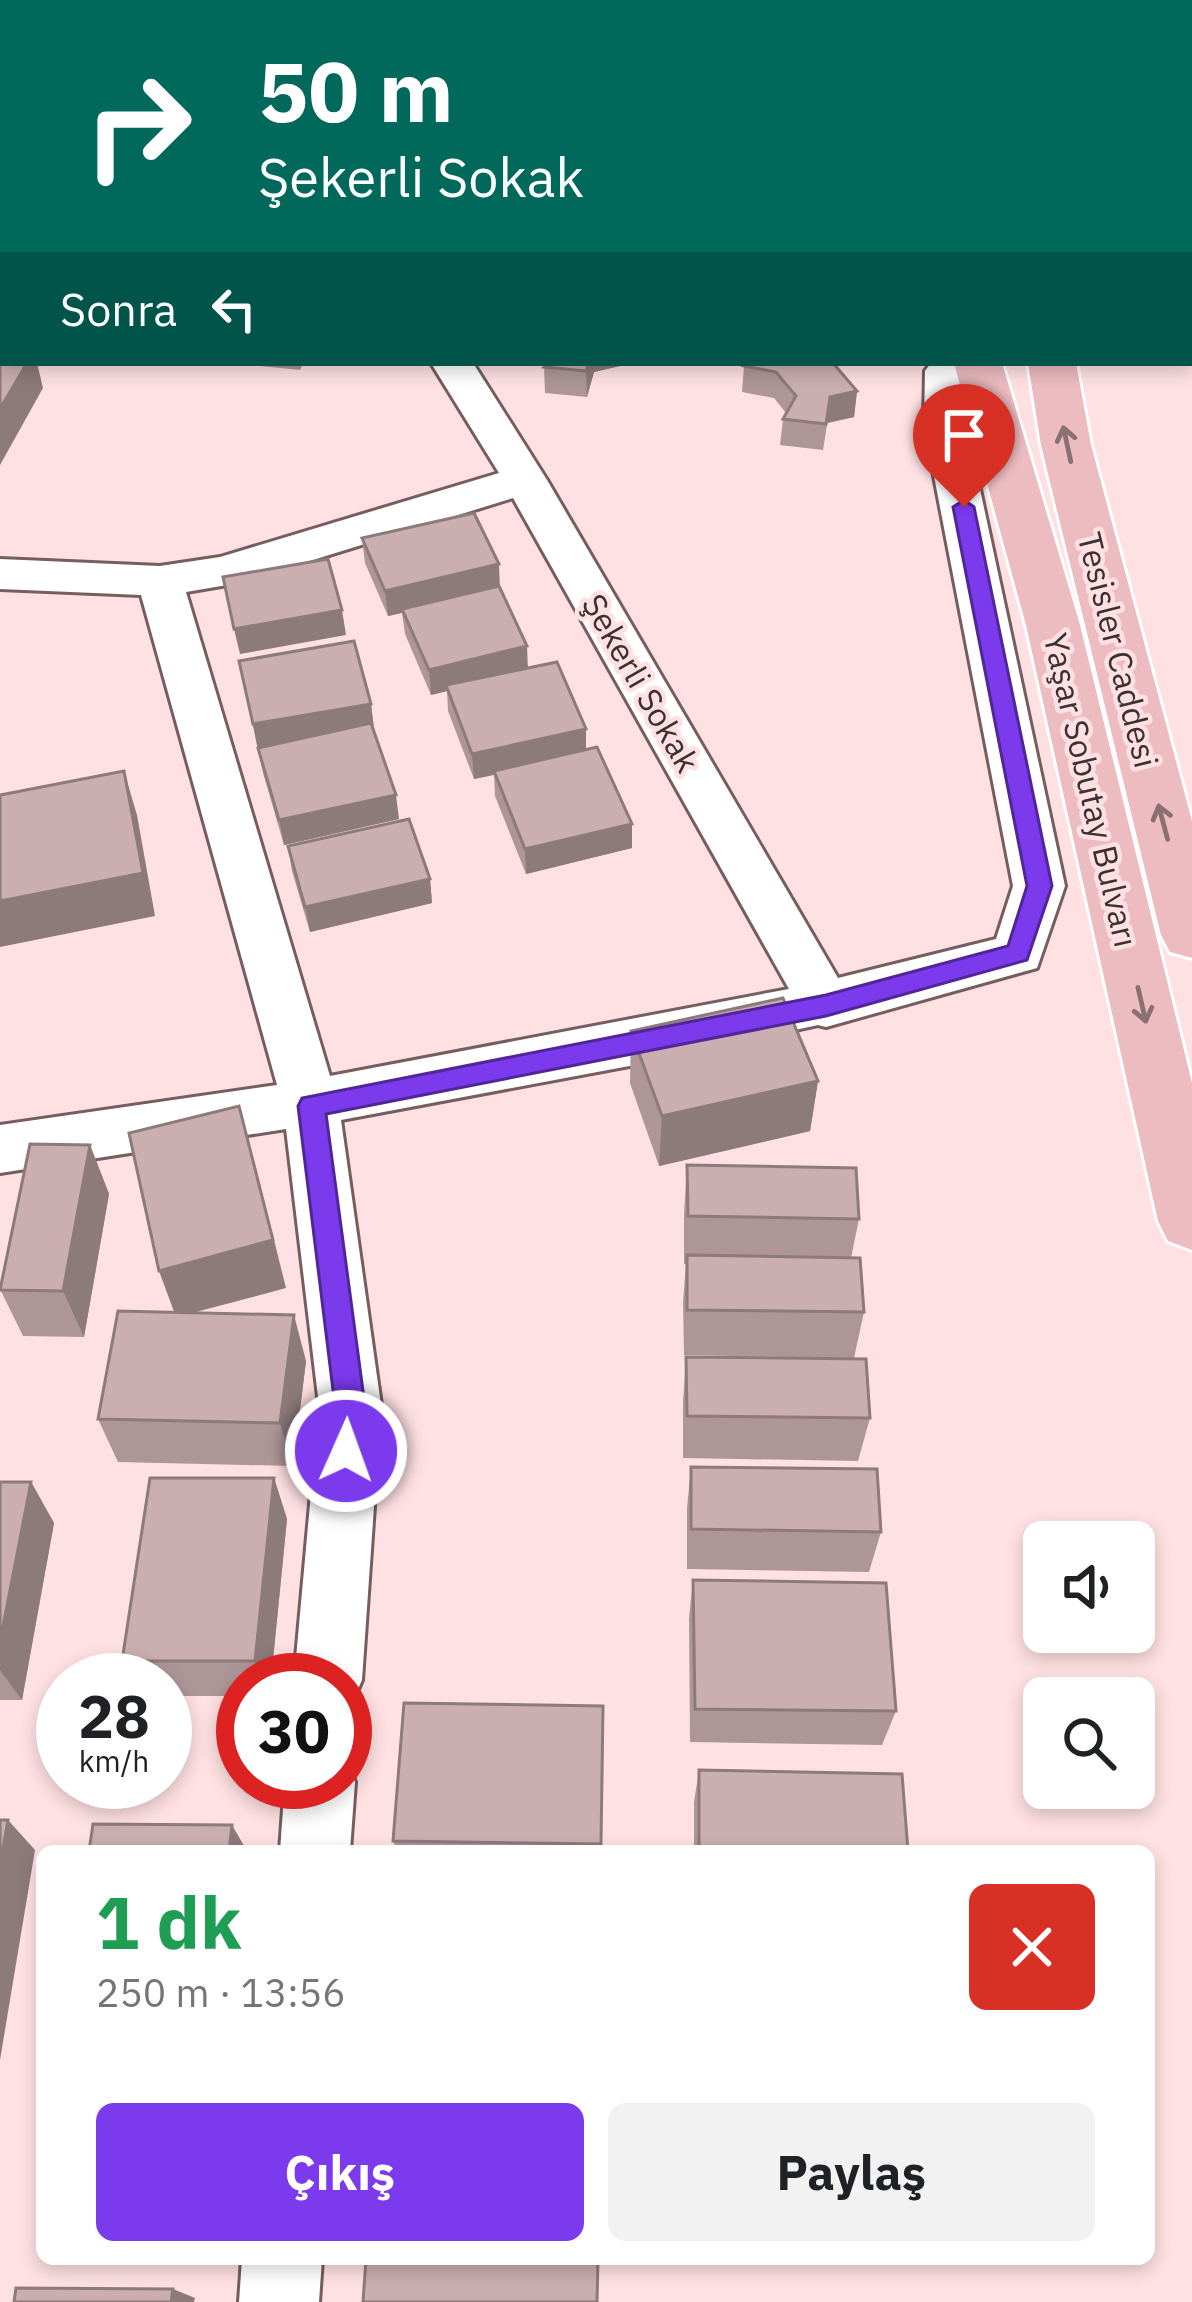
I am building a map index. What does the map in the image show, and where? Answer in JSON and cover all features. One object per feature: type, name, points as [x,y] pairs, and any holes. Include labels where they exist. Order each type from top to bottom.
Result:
[{"type":"main road","name":"Yaşar Sobutay Bulvarı","points":[[979,366],[1053,625],[1192,1221]]},
{"type":"main road","name":"Tesisler Caddesi","points":[[1053,366],[1072,467],[1192,935]]},
{"type":"street","name":"Şekerli Sokak","points":[[454,366],[525,480],[826,1006]]},
{"type":"street","points":[[0,1149],[311,1106],[826,1006],[1018,953],[1039,886],[991,630],[945,424],[950,366]]},
{"type":"street","points":[[0,574],[160,581],[223,572],[525,480]]},
{"type":"street","points":[[160,581],[311,1106],[350,1406],[330,1653]]},
{"type":"street","points":[[991,630],[1053,625]]},
{"type":"street","points":[[315,1845],[318,1809]]},
{"type":"street","points":[[279,2302],[282,2265]]},
{"type":"building","points":[[0,366],[25,366],[0,409]]},
{"type":"building","points":[[545,366],[588,366],[586,371]]},
{"type":"building","points":[[744,366],[836,366],[857,391],[830,397],[826,424],[783,419],[796,396],[776,372]]},
{"type":"building","points":[[474,513],[499,564],[385,591],[362,538]]},
{"type":"building","points":[[328,559],[342,610],[234,629],[223,577]]},
{"type":"building","points":[[499,586],[527,646],[429,670],[402,609]]},
{"type":"building","points":[[354,641],[371,704],[253,724],[239,661]]},
{"type":"building","points":[[557,662],[586,729],[472,754],[446,685]]},
{"type":"building","points":[[371,723],[396,795],[279,820],[258,748]]},
{"type":"building","points":[[597,747],[632,824],[525,849],[494,771]]},
{"type":"building","points":[[124,771],[143,873],[0,901],[0,795]]},
{"type":"building","points":[[409,819],[430,879],[305,907],[288,846]]},
{"type":"building","points":[[783,998],[818,1081],[662,1116],[631,1031]]},
{"type":"building","points":[[239,1106],[273,1240],[159,1271],[129,1133]]},
{"type":"building","points":[[30,1144],[90,1145],[63,1291],[0,1290]]},
{"type":"building","points":[[687,1165],[856,1168],[859,1219],[688,1216]]},
{"type":"building","points":[[687,1255],[860,1258],[864,1312],[687,1310]]},
{"type":"building","points":[[118,1311],[294,1315],[280,1423],[98,1419]]},
{"type":"building","points":[[686,1357],[866,1359],[870,1418],[687,1416]]},
{"type":"building","points":[[691,1467],[877,1469],[881,1532],[691,1529]]},
{"type":"building","points":[[150,1478],[274,1478],[256,1653],[216,1653],[216,1661],[192,1661],[192,1653],[123,1653]]},
{"type":"building","points":[[0,1482],[31,1482],[0,1642]]},
{"type":"building","points":[[693,1580],[886,1583],[896,1711],[695,1709]]},
{"type":"building","points":[[404,1703],[603,1706],[601,1844],[393,1841]]},
{"type":"building","points":[[699,1770],[902,1774],[908,1845],[699,1845]]},
{"type":"building","points":[[0,1820],[8,1820],[0,1865]]},
{"type":"building","points":[[93,1824],[232,1825],[230,1845],[90,1845]]},
{"type":"building","points":[[366,2265],[598,2265],[597,2302],[363,2302]]},
{"type":"building","points":[[16,2288],[173,2289],[171,2302],[14,2302]]},
{"type":"route","points":[[346,1451],[350,1406],[311,1106],[826,1006],[1018,953],[1039,886],[964,507]]}]
